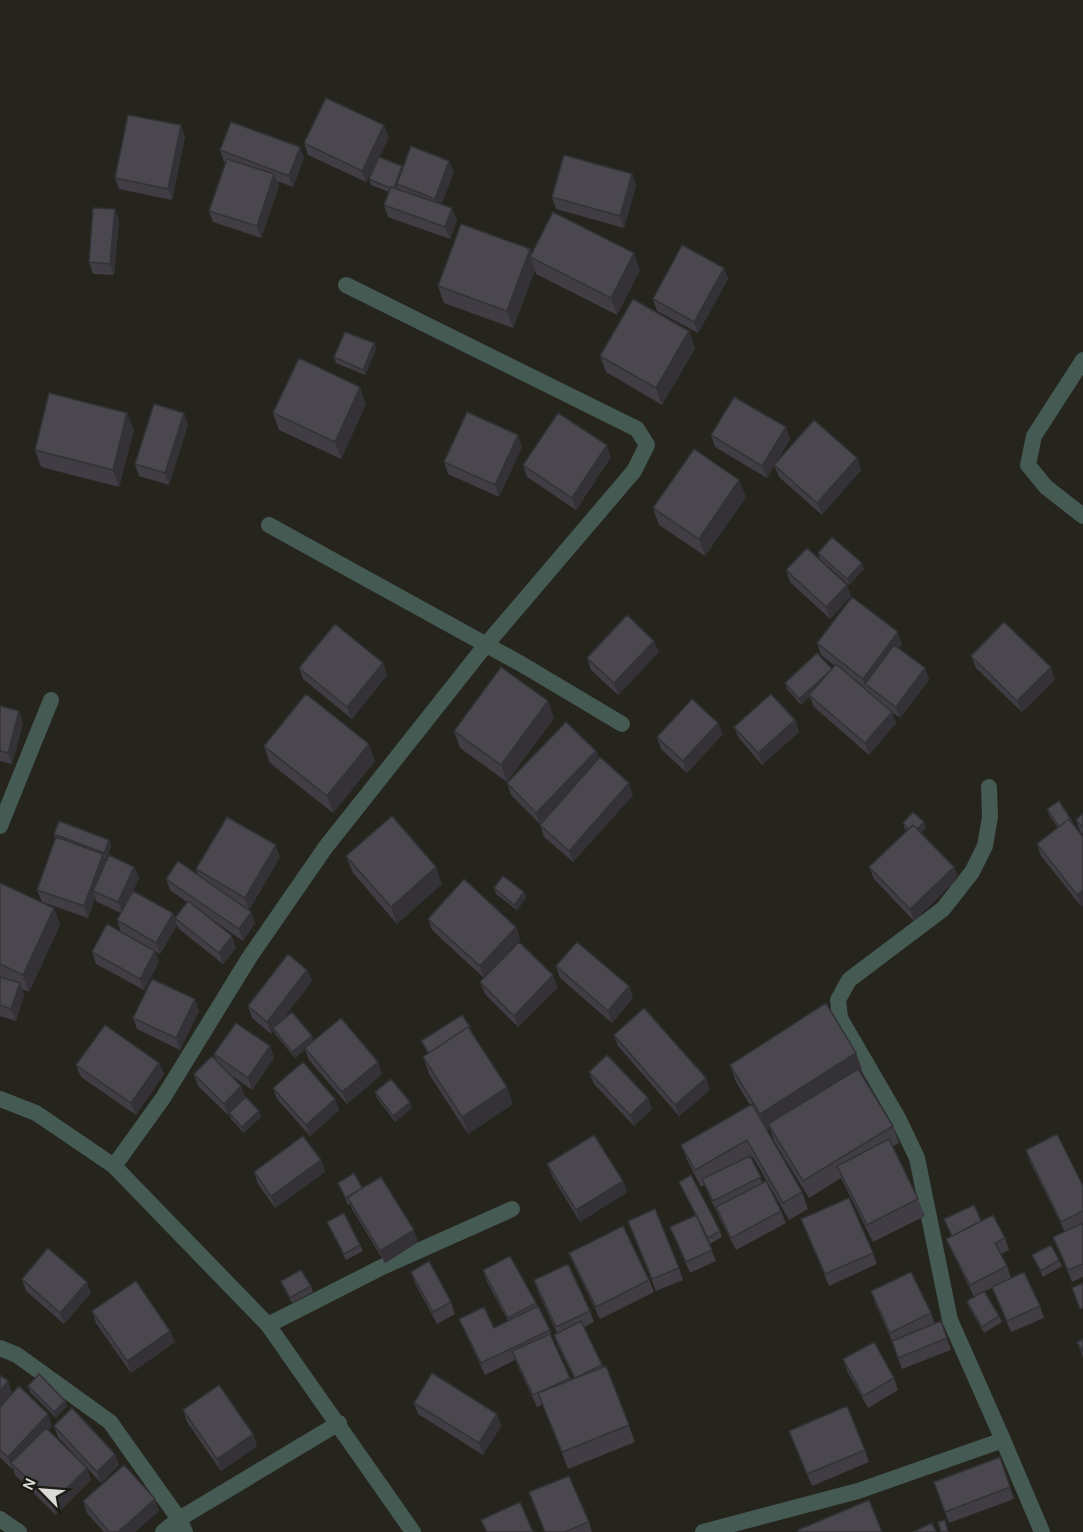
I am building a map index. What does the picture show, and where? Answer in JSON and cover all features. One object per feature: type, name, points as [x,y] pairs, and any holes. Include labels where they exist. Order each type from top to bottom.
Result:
[{"type":"street","points":[[114,1166],[163,1098],[249,958],[325,848],[485,646],[634,471],[647,446],[637,429],[346,285]]},
{"type":"street","points":[[1083,360],[1034,436],[1028,465],[1046,488],[1083,516]]},
{"type":"street","points":[[269,525],[621,724]]},
{"type":"street","points":[[0,826],[51,700]]},
{"type":"street","points":[[989,788],[990,817],[985,846],[972,872],[943,909],[849,980],[838,1000],[840,1018],[898,1118],[917,1158],[950,1320],[1042,1532]]},
{"type":"street","points":[[0,1099],[36,1113],[114,1166],[268,1325],[413,1532]]},
{"type":"street","points":[[268,1325],[380,1268],[512,1209]]},
{"type":"street","points":[[0,1348],[16,1355],[110,1422],[182,1526]]},
{"type":"street","points":[[164,1532],[182,1526],[339,1424]]},
{"type":"street","points":[[703,1532],[858,1491],[1004,1440]]},
{"type":"street","points":[[0,1519],[19,1532]]},
{"type":"building","points":[[326,98],[384,125],[362,171],[304,143]]},
{"type":"building","points":[[128,115],[181,125],[168,189],[115,178]]},
{"type":"building","points":[[231,122],[300,147],[289,176],[220,150]]},
{"type":"building","points":[[411,146],[449,161],[435,199],[397,184]]},
{"type":"building","points":[[564,155],[632,174],[620,216],[552,197]]},
{"type":"building","points":[[379,157],[402,166],[394,188],[369,179]]},
{"type":"building","points":[[227,159],[274,174],[257,226],[209,211]]},
{"type":"building","points":[[391,187],[452,208],[445,227],[384,205]]},
{"type":"building","points":[[93,208],[115,209],[110,264],[89,262]]},
{"type":"building","points":[[553,212],[634,253],[611,298],[530,257]]},
{"type":"building","points":[[461,224],[530,249],[507,311],[438,286]]},
{"type":"building","points":[[682,245],[724,268],[694,322],[653,299]]},
{"type":"building","points":[[633,299],[689,331],[656,388],[600,356]]},
{"type":"building","points":[[345,332],[374,343],[363,370],[334,357]]},
{"type":"building","points":[[299,358],[360,387],[335,442],[273,413]]},
{"type":"building","points":[[49,393],[127,413],[113,470],[35,450]]},
{"type":"building","points":[[734,397],[786,427],[762,466],[711,435]]},
{"type":"building","points":[[154,404],[184,413],[165,473],[135,464]]},
{"type":"building","points":[[467,412],[518,435],[495,485],[444,462]]},
{"type":"building","points":[[558,413],[607,445],[572,498],[523,465]]},
{"type":"building","points":[[814,420],[857,458],[817,503],[774,465]]},
{"type":"building","points":[[694,449],[739,480],[699,539],[653,508]]},
{"type":"building","points":[[832,537],[862,563],[847,579],[818,553]]},
{"type":"building","points":[[807,548],[847,585],[826,607],[786,570]]},
{"type":"building","points":[[852,597],[898,632],[863,679],[817,643]]},
{"type":"building","points":[[627,615],[654,641],[614,683],[587,658]]},
{"type":"building","points":[[1004,622],[1051,667],[1017,701],[971,656]]},
{"type":"building","points":[[335,624],[383,663],[347,707],[299,668]]},
{"type":"building","points":[[894,645],[925,668],[896,707],[865,684]]},
{"type":"building","points":[[817,653],[832,669],[799,699],[785,683]]},
{"type":"building","points":[[836,664],[892,712],[865,743],[809,695]]},
{"type":"building","points":[[501,667],[548,701],[501,765],[454,731]]},
{"type":"building","points":[[306,694],[369,744],[327,796],[264,746]]},
{"type":"building","points":[[771,694],[795,720],[758,753],[734,727]]},
{"type":"building","points":[[692,699],[718,723],[683,761],[657,737]]},
{"type":"building","points":[[0,706],[19,711],[8,753],[0,751]]},
{"type":"building","points":[[566,722],[596,751],[536,813],[507,783]]},
{"type":"building","points":[[600,757],[629,783],[569,851],[540,825]]},
{"type":"building","points":[[1059,801],[1072,821],[1069,819],[1059,827],[1047,809]]},
{"type":"building","points":[[913,812],[924,822],[917,829],[913,825],[909,829],[903,823]]},
{"type":"building","points":[[1083,813],[1083,827],[1076,820]]},
{"type":"building","points":[[392,816],[436,867],[391,907],[346,856]]},
{"type":"building","points":[[227,817],[276,845],[245,898],[196,869]]},
{"type":"building","points":[[1069,819],[1083,837],[1083,890],[1077,895],[1037,844]]},
{"type":"building","points":[[59,821],[109,840],[104,853],[54,834]]},
{"type":"building","points":[[913,825],[954,867],[910,909],[869,867]]},
{"type":"building","points":[[56,837],[103,854],[84,906],[37,890]]},
{"type":"building","points":[[109,855],[134,867],[118,902],[93,891]]},
{"type":"building","points":[[178,861],[251,912],[239,929],[166,879]]},
{"type":"building","points":[[503,876],[524,892],[514,905],[494,888]]},
{"type":"building","points":[[464,879],[516,927],[480,966],[428,919]]},
{"type":"building","points":[[0,883],[54,908],[23,975],[0,964]]},
{"type":"building","points":[[133,891],[173,913],[156,943],[117,920]]},
{"type":"building","points":[[188,901],[232,936],[219,953],[175,918]]},
{"type":"building","points":[[107,924],[155,951],[140,979],[92,952]]},
{"type":"building","points":[[519,942],[553,975],[514,1016],[480,982]]},
{"type":"building","points":[[577,942],[629,986],[608,1011],[556,966]]},
{"type":"building","points":[[288,954],[307,970],[267,1022],[248,1006]]},
{"type":"building","points":[[0,977],[20,983],[11,1009],[0,1005]]},
{"type":"building","points":[[152,979],[195,999],[176,1038],[133,1018]]},
{"type":"building","points":[[826,1003],[856,1053],[760,1114],[730,1065]]},
{"type":"building","points":[[644,1008],[706,1078],[675,1105],[614,1035]]},
{"type":"building","points":[[292,1012],[312,1036],[292,1052],[273,1028]]},
{"type":"building","points":[[462,1015],[470,1027],[429,1053],[421,1041]]},
{"type":"building","points":[[341,1018],[378,1062],[342,1092],[305,1048]]},
{"type":"building","points":[[236,1023],[270,1046],[248,1078],[214,1054]]},
{"type":"building","points":[[105,1025],[159,1063],[131,1103],[76,1065]]},
{"type":"building","points":[[468,1027],[507,1087],[462,1117],[423,1057]]},
{"type":"building","points":[[607,1055],[648,1098],[630,1115],[589,1072]]},
{"type":"building","points":[[212,1056],[241,1086],[224,1104],[194,1074]]},
{"type":"building","points":[[303,1062],[335,1099],[306,1125],[273,1088]]},
{"type":"building","points":[[858,1069],[893,1126],[803,1181],[768,1124]]},
{"type":"building","points":[[391,1079],[410,1102],[393,1116],[375,1092]]},
{"type":"building","points":[[246,1097],[259,1111],[242,1127],[229,1113]]},
{"type":"building","points":[[752,1104],[802,1192],[783,1203],[747,1140],[695,1170],[681,1145]]},
{"type":"building","points":[[1057,1134],[1083,1186],[1083,1211],[1061,1222],[1026,1150]]},
{"type":"building","points":[[594,1135],[623,1181],[576,1210],[547,1164]]},
{"type":"building","points":[[303,1136],[321,1160],[271,1196],[254,1172]]},
{"type":"building","points":[[889,1139],[918,1199],[867,1225],[837,1166]]},
{"type":"building","points":[[750,1156],[761,1177],[713,1201],[702,1179]]},
{"type":"building","points":[[354,1173],[362,1188],[346,1199],[338,1183]]},
{"type":"building","points":[[691,1175],[720,1231],[708,1238],[679,1182]]},
{"type":"building","points":[[381,1177],[414,1230],[380,1251],[347,1197]]},
{"type":"building","points":[[766,1181],[781,1211],[731,1238],[716,1207]]},
{"type":"building","points":[[849,1198],[873,1253],[825,1274],[801,1219]]},
{"type":"building","points":[[974,1205],[981,1221],[952,1236],[944,1219]]},
{"type":"building","points":[[655,1209],[679,1268],[652,1279],[628,1221]]},
{"type":"building","points":[[344,1213],[360,1245],[344,1254],[327,1222]]},
{"type":"building","points":[[696,1215],[712,1250],[686,1262],[670,1227]]},
{"type":"building","points":[[993,1215],[1005,1238],[995,1243],[1007,1266],[970,1285],[946,1239]]},
{"type":"building","points":[[1083,1223],[1083,1264],[1068,1270],[1053,1237]]},
{"type":"building","points":[[623,1226],[649,1280],[596,1307],[569,1253]]},
{"type":"building","points":[[1051,1245],[1059,1260],[1041,1271],[1032,1255]]},
{"type":"building","points":[[48,1248],[87,1282],[60,1313],[22,1279]]},
{"type":"building","points":[[510,1256],[536,1303],[508,1318],[483,1270]]},
{"type":"building","points":[[429,1261],[451,1302],[433,1312],[411,1272]]},
{"type":"building","points":[[568,1264],[590,1311],[556,1327],[534,1280]]},
{"type":"building","points":[[301,1270],[311,1286],[290,1298],[281,1281]]},
{"type":"building","points":[[911,1272],[931,1313],[890,1333],[871,1291]]},
{"type":"building","points":[[1024,1272],[1040,1306],[1007,1321],[992,1287]]},
{"type":"building","points":[[136,1281],[170,1331],[127,1361],[92,1311]]},
{"type":"building","points":[[1083,1283],[1083,1308],[1080,1309],[1072,1288]]},
{"type":"building","points":[[984,1291],[999,1316],[982,1327],[967,1301]]},
{"type":"building","points":[[538,1306],[550,1330],[481,1363],[459,1319],[484,1307],[494,1328]]},
{"type":"building","points":[[581,1321],[602,1365],[575,1378],[554,1335]]},
{"type":"building","points":[[941,1321],[947,1338],[898,1358],[892,1341]]},
{"type":"building","points":[[550,1334],[570,1378],[533,1395],[512,1351]]},
{"type":"building","points":[[1083,1339],[1083,1352],[1077,1342]]},
{"type":"building","points":[[874,1342],[894,1378],[863,1396],[843,1359]]},
{"type":"building","points":[[606,1366],[629,1425],[562,1452],[538,1393]]},
{"type":"building","points":[[432,1373],[497,1414],[479,1443],[414,1403]]},
{"type":"building","points":[[39,1374],[65,1401],[54,1412],[28,1386]]},
{"type":"building","points":[[0,1375],[8,1381],[0,1391]]},
{"type":"building","points":[[219,1385],[253,1434],[217,1459],[183,1410]]},
{"type":"building","points":[[19,1386],[48,1414],[8,1457],[0,1450],[0,1407]]},
{"type":"building","points":[[847,1406],[865,1450],[807,1474],[789,1431]]},
{"type":"building","points":[[72,1408],[115,1454],[97,1472],[54,1426]]},
{"type":"building","points":[[46,1428],[87,1468],[52,1503],[11,1463]]},
{"type":"building","points":[[1000,1457],[1010,1487],[945,1512],[934,1482]]},
{"type":"building","points":[[124,1465],[155,1499],[118,1532],[109,1532],[83,1501]]},
{"type":"building","points":[[569,1476],[589,1522],[564,1532],[545,1532],[529,1492]]},
{"type":"building","points":[[869,1500],[882,1532],[799,1532],[798,1530]]},
{"type":"building","points":[[520,1502],[533,1532],[487,1532],[481,1520]]},
{"type":"building","points":[[945,1520],[948,1532],[941,1532],[938,1522]]},
{"type":"building","points":[[932,1523],[936,1532],[913,1532]]}]
